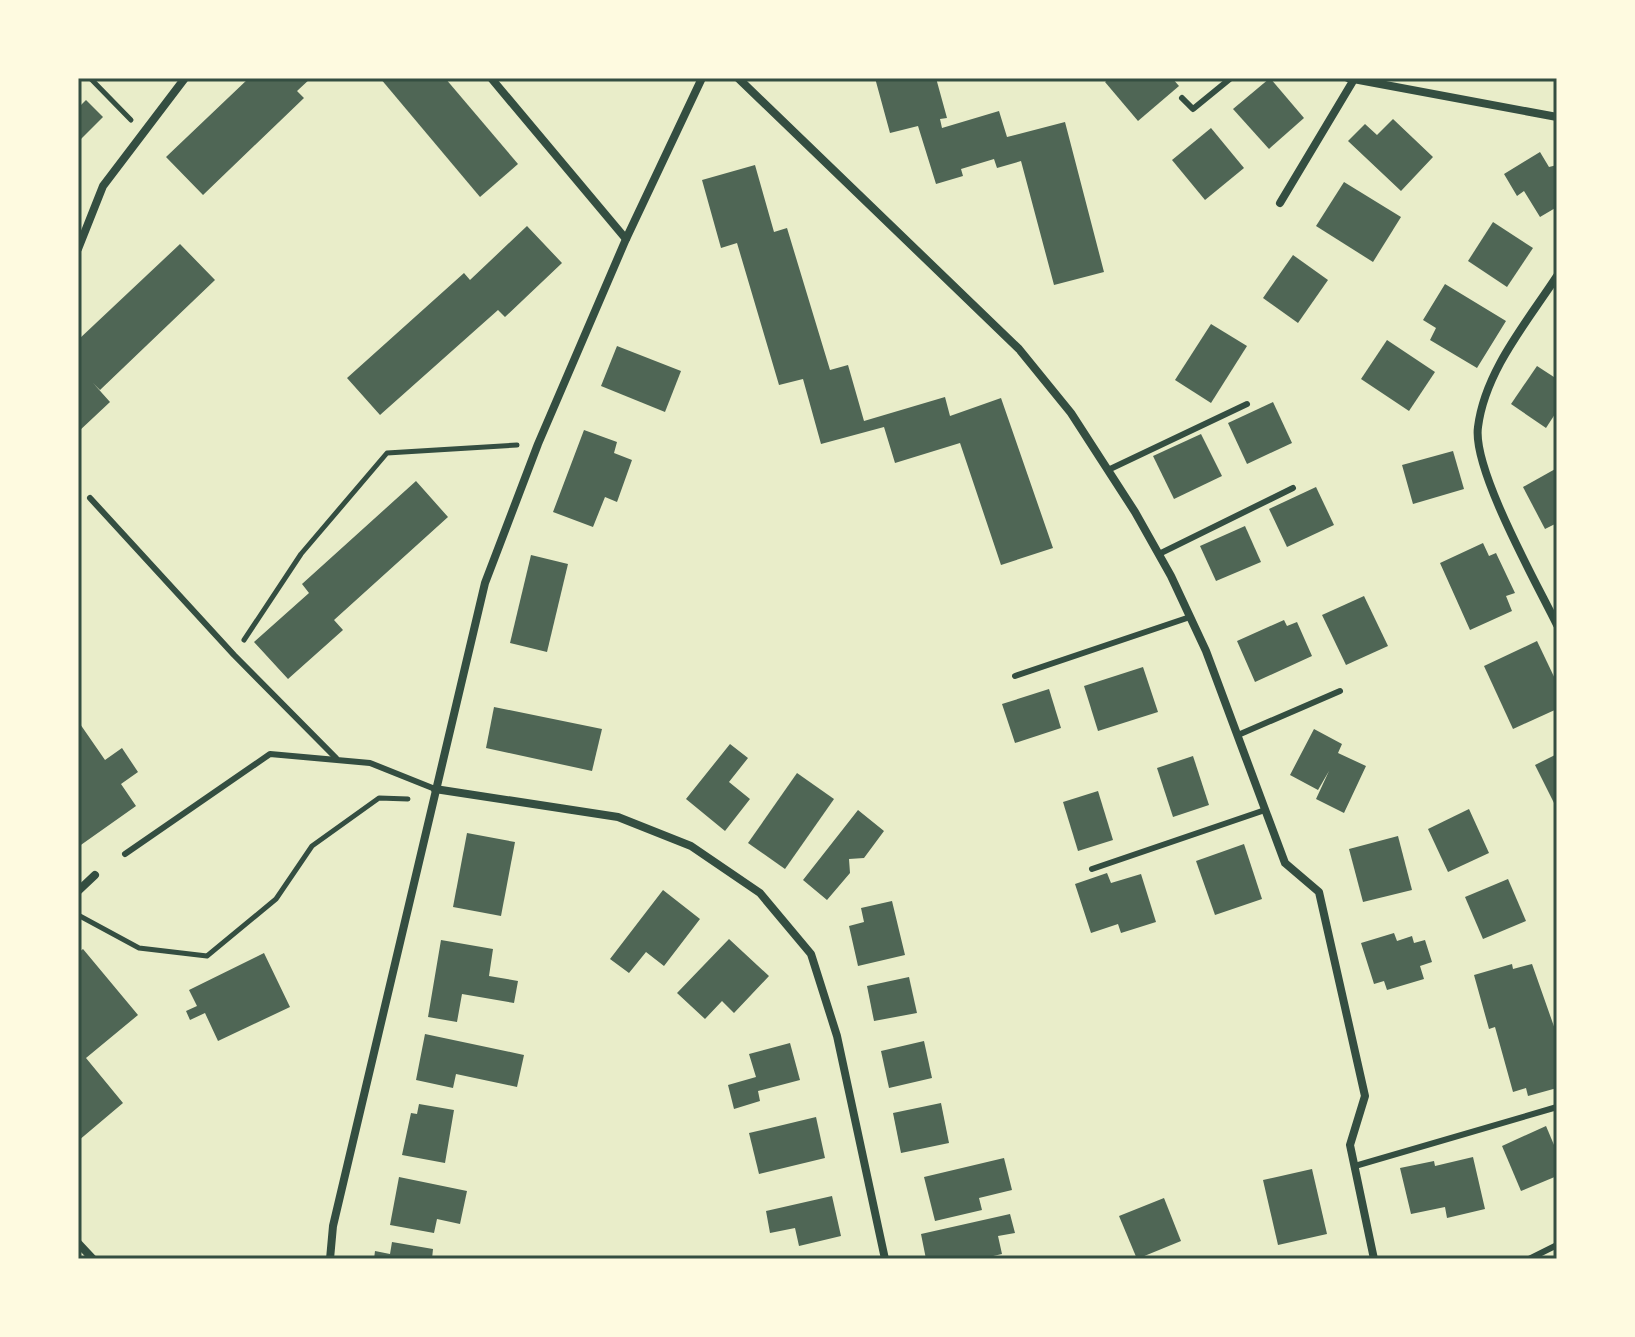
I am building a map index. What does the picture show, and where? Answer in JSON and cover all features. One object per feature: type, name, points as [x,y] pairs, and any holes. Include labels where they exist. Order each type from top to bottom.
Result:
[{"type":"street","points":[[78,249],[103,186],[185,78]]},
{"type":"street","points":[[491,78],[626,239]]},
{"type":"street","points":[[330,1259],[333,1226],[431,800],[485,583],[538,444],[626,239],[702,78]]},
{"type":"street","points":[[738,78],[1019,349],[1071,413],[1159,554],[1190,617],[1285,863],[1319,892],[1365,1096],[1350,1145],[1374,1259]]},
{"type":"street","points":[[1280,203],[1351,80],[1557,117]]},
{"type":"street","points":[[1557,276],[1493,376],[1477,429],[1489,485],[1557,625]]},
{"type":"street","points":[[435,789],[618,817],[691,846],[760,893],[811,954],[837,1036],[885,1259]]},
{"type":"street","points":[[78,891],[95,875]]},
{"type":"street","points":[[78,1243],[93,1259]]},
{"type":"lane","points":[[1182,98],[1193,109],[1231,78]]},
{"type":"lane","points":[[1108,470],[1247,404]]},
{"type":"lane","points":[[1159,554],[1293,488]]},
{"type":"lane","points":[[90,498],[234,655],[336,758]]},
{"type":"lane","points":[[1015,676],[1190,617]]},
{"type":"lane","points":[[1238,735],[1340,691]]},
{"type":"lane","points":[[125,854],[270,754],[370,763],[435,789]]},
{"type":"lane","points":[[1092,869],[1265,810]]},
{"type":"lane","points":[[1355,1166],[1557,1107]]},
{"type":"lane","points":[[1529,1259],[1557,1245]]},
{"type":"path","points":[[90,78],[143,132]]},
{"type":"path","points":[[234,655],[301,554],[387,453],[538,444]]},
{"type":"path","points":[[78,915],[139,948],[207,956],[276,899],[312,846],[379,798],[431,800]]},
{"type":"building","points":[[249,78],[311,78],[297,91],[304,98],[203,195],[166,157]]},
{"type":"building","points":[[380,78],[445,78],[518,164],[480,197]]},
{"type":"building","points":[[875,78],[936,78],[947,118],[940,119],[942,128],[999,111],[1007,137],[1065,122],[1104,272],[1054,285],[1021,161],[997,168],[994,159],[961,169],[963,176],[936,184],[918,126],[890,133]]},
{"type":"building","points":[[1110,78],[1172,78],[1179,86],[1138,121],[1105,82]]},
{"type":"building","points":[[1270,78],[1304,118],[1269,149],[1233,109]]},
{"type":"building","points":[[86,100],[103,117],[78,142],[78,108]]},
{"type":"building","points":[[1393,119],[1433,157],[1401,191],[1348,141],[1365,124],[1377,135]]},
{"type":"building","points":[[1211,128],[1244,168],[1205,200],[1172,160]]},
{"type":"building","points":[[1540,152],[1549,167],[1557,165],[1557,207],[1540,217],[1524,191],[1517,196],[1504,174]]},
{"type":"building","points":[[755,165],[774,232],[787,228],[830,370],[848,365],[864,421],[945,397],[950,416],[1001,398],[1053,548],[1001,565],[960,443],[895,463],[884,427],[821,444],[803,379],[779,385],[737,243],[721,248],[702,180]]},
{"type":"building","points":[[1344,182],[1401,217],[1373,262],[1316,226]]},
{"type":"building","points":[[1493,222],[1533,248],[1507,287],[1468,261]]},
{"type":"building","points":[[527,226],[562,263],[505,317],[498,310],[380,415],[347,378],[464,273],[470,280]]},
{"type":"building","points":[[180,244],[215,280],[100,390],[93,383],[110,402],[78,432],[78,340]]},
{"type":"building","points":[[1293,255],[1328,280],[1298,323],[1263,298]]},
{"type":"building","points":[[1445,284],[1506,321],[1477,368],[1430,340],[1436,328],[1423,320]]},
{"type":"building","points":[[1211,324],[1247,346],[1211,403],[1175,380]]},
{"type":"building","points":[[1387,340],[1435,372],[1409,411],[1361,379]]},
{"type":"building","points":[[617,346],[681,371],[665,412],[601,386]]},
{"type":"building","points":[[1537,366],[1557,379],[1557,411],[1546,428],[1511,404]]},
{"type":"building","points":[[1273,402],[1292,443],[1247,464],[1228,423]]},
{"type":"building","points":[[584,430],[617,442],[614,453],[632,460],[617,502],[605,497],[593,527],[553,512]]},
{"type":"building","points":[[1201,434],[1222,476],[1174,499],[1153,456]]},
{"type":"building","points":[[1453,451],[1464,489],[1413,504],[1402,465]]},
{"type":"building","points":[[1557,468],[1557,523],[1545,529],[1523,487]]},
{"type":"building","points":[[416,481],[448,517],[334,620],[343,630],[288,679],[254,642],[309,593],[302,584]]},
{"type":"building","points":[[1316,487],[1334,525],[1287,547],[1269,509]]},
{"type":"building","points":[[1245,526],[1261,562],[1216,581],[1200,546]]},
{"type":"building","points":[[1483,543],[1489,556],[1496,553],[1515,593],[1506,596],[1512,611],[1470,630],[1440,563]]},
{"type":"building","points":[[531,555],[568,564],[547,652],[510,643]]},
{"type":"building","points":[[1364,596],[1388,646],[1346,665],[1322,615]]},
{"type":"building","points":[[1284,620],[1287,626],[1297,622],[1312,656],[1255,682],[1237,641]]},
{"type":"building","points":[[1537,641],[1557,683],[1557,709],[1513,729],[1484,666]]},
{"type":"building","points":[[1143,667],[1158,712],[1098,731],[1084,686]]},
{"type":"building","points":[[1049,689],[1061,728],[1015,743],[1002,704]]},
{"type":"building","points":[[494,707],[602,729],[592,771],[486,748]]},
{"type":"building","points":[[78,721],[105,760],[122,748],[138,772],[121,784],[136,806],[78,847]]},
{"type":"building","points":[[1314,729],[1342,744],[1338,753],[1366,766],[1344,813],[1316,799],[1329,771],[1318,790],[1290,775]]},
{"type":"building","points":[[730,744],[748,758],[729,782],[750,799],[725,831],[686,799]]},
{"type":"building","points":[[1557,754],[1557,809],[1535,765]]},
{"type":"building","points":[[1193,756],[1209,805],[1173,817],[1157,768]]},
{"type":"building","points":[[797,773],[834,799],[785,869],[748,843]]},
{"type":"building","points":[[1098,791],[1113,840],[1078,851],[1063,802]]},
{"type":"building","points":[[1469,809],[1489,853],[1448,872],[1428,829]]},
{"type":"building","points":[[858,810],[884,831],[864,858],[849,859],[850,873],[827,900],[803,880]]},
{"type":"building","points":[[467,833],[515,842],[501,916],[453,907]]},
{"type":"building","points":[[1398,836],[1412,890],[1363,902],[1349,849]]},
{"type":"building","points":[[1244,844],[1262,899],[1215,915],[1196,861]]},
{"type":"building","points":[[1107,873],[1111,883],[1141,874],[1156,922],[1121,933],[1118,924],[1091,933],[1075,884]]},
{"type":"building","points":[[1508,879],[1526,921],[1483,939],[1465,897]]},
{"type":"building","points":[[663,890],[700,919],[664,966],[646,952],[629,973],[610,959]]},
{"type":"building","points":[[892,901],[905,955],[858,966],[849,926],[864,922],[861,908]]},
{"type":"building","points":[[1394,933],[1397,941],[1412,936],[1414,943],[1425,940],[1432,962],[1420,966],[1424,979],[1387,990],[1384,981],[1374,984],[1361,943]]},
{"type":"building","points":[[729,939],[769,976],[734,1013],[722,1001],[705,1019],[677,993]]},
{"type":"building","points":[[441,940],[493,949],[489,976],[518,981],[514,1003],[462,994],[457,1022],[428,1017]]},
{"type":"building","points":[[83,949],[138,1015],[86,1058],[123,1103],[78,1141],[78,953]]},
{"type":"building","points":[[264,953],[290,1007],[218,1041],[205,1013],[190,1020],[186,1011],[197,1006],[189,990]]},
{"type":"building","points":[[1512,964],[1513,969],[1532,964],[1557,1035],[1557,1088],[1528,1096],[1526,1088],[1513,1092],[1495,1027],[1489,1029],[1474,975]]},
{"type":"building","points":[[909,977],[917,1013],[874,1021],[867,986]]},
{"type":"building","points":[[425,1034],[524,1055],[517,1087],[456,1074],[453,1088],[416,1080]]},
{"type":"building","points":[[924,1041],[932,1078],[889,1088],[881,1051]]},
{"type":"building","points":[[790,1043],[800,1080],[758,1091],[760,1101],[734,1109],[728,1085],[756,1077],[749,1054]]},
{"type":"building","points":[[941,1103],[949,1143],[901,1153],[893,1113]]},
{"type":"building","points":[[419,1104],[454,1110],[445,1163],[402,1155],[411,1113],[417,1114]]},
{"type":"building","points":[[816,1117],[825,1158],[759,1174],[749,1133]]},
{"type":"building","points":[[1546,1126],[1557,1152],[1557,1176],[1521,1191],[1502,1146]]},
{"type":"building","points":[[1473,1157],[1485,1209],[1447,1218],[1445,1207],[1411,1214],[1400,1168],[1434,1161],[1435,1166]]},
{"type":"building","points":[[1004,1158],[1012,1190],[979,1198],[982,1210],[935,1221],[924,1177]]},
{"type":"building","points":[[1312,1169],[1327,1234],[1278,1245],[1263,1180]]},
{"type":"building","points":[[399,1177],[467,1191],[460,1224],[437,1219],[434,1233],[390,1225]]},
{"type":"building","points":[[832,1196],[841,1236],[799,1246],[795,1228],[770,1233],[766,1211]]},
{"type":"building","points":[[1164,1198],[1181,1241],[1137,1259],[1119,1216]]},
{"type":"building","points":[[1010,1214],[1015,1233],[998,1236],[1002,1254],[980,1259],[926,1259],[921,1234]]},
{"type":"building","points":[[392,1242],[433,1249],[432,1259],[374,1259],[375,1251],[390,1254]]}]
